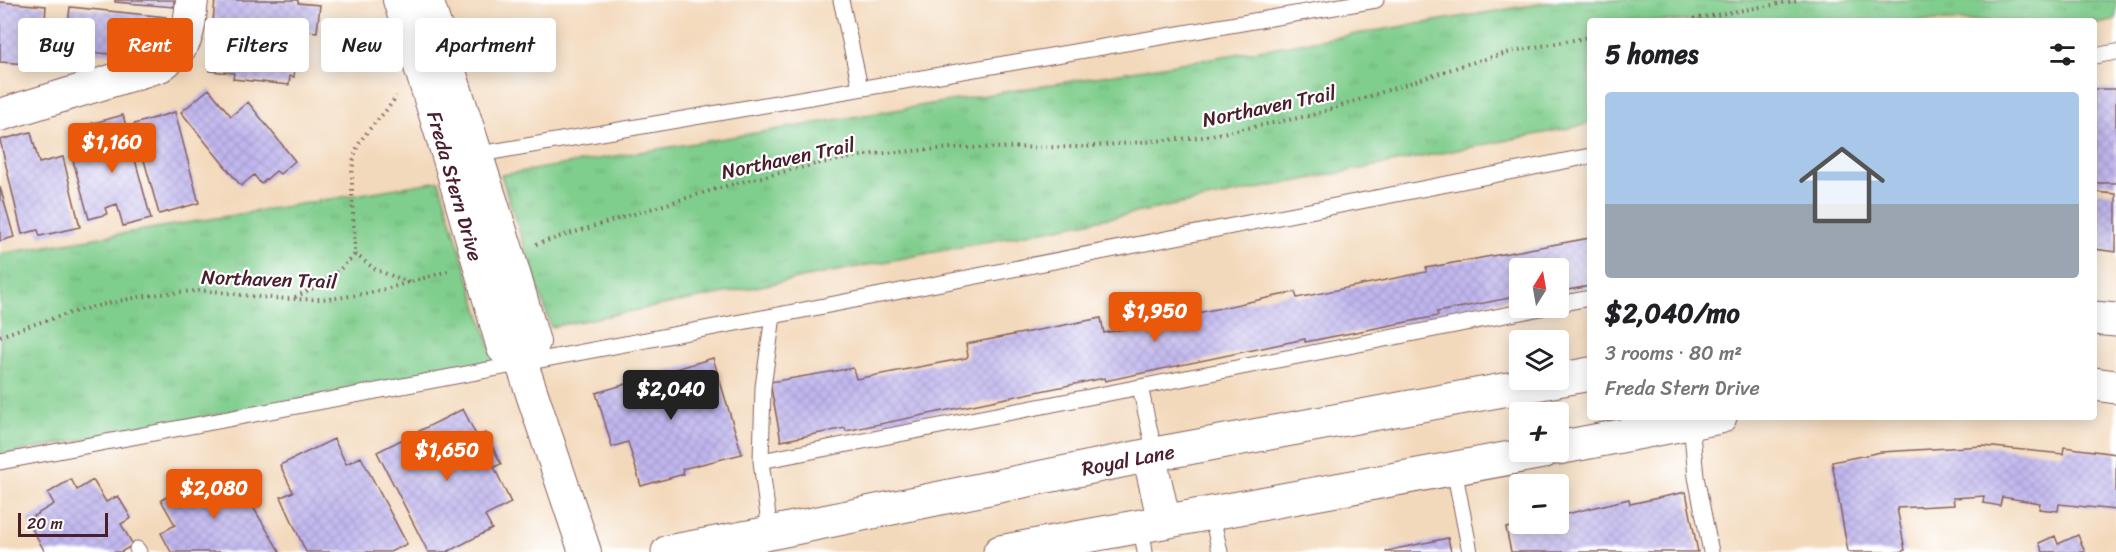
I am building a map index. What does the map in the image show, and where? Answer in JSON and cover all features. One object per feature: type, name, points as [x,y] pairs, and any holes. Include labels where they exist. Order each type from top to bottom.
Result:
[{"type":"main road","points":[[2097,318],[2116,320]]},
{"type":"main road","name":"Royal Lane","points":[[668,552],[1152,455],[1587,375]]},
{"type":"main road","points":[[2097,384],[2116,387]]},
{"type":"main road","points":[[1569,446],[1695,420]]},
{"type":"main road","points":[[1150,533],[1152,455]]},
{"type":"main road","points":[[1000,552],[1150,533],[1210,512],[1509,458]]},
{"type":"street","points":[[0,116],[160,66],[176,55],[188,36],[192,0]]},
{"type":"street","name":"Freda Stern Drive","points":[[399,0],[433,108],[462,157],[508,253],[534,342],[522,364]]},
{"type":"street","name":"Freda Stern Drive","points":[[427,0],[462,157],[477,262],[503,348],[522,364],[585,552]]},
{"type":"lane","points":[[841,0],[860,87]]},
{"type":"lane","points":[[462,157],[1376,0]]},
{"type":"lane","points":[[2097,55],[2116,52]]},
{"type":"lane","points":[[0,462],[773,316],[1587,157]]},
{"type":"lane","points":[[1569,302],[1587,299]]},
{"type":"lane","points":[[760,461],[1509,314]]},
{"type":"lane","points":[[770,533],[760,461],[763,387],[773,316]]},
{"type":"lane","points":[[1140,387],[1152,455]]},
{"type":"lane","points":[[1700,420],[1696,477],[1711,552]]},
{"type":"lane","points":[[1454,469],[1470,552]]},
{"type":"lane","points":[[1210,512],[1220,552]]},
{"type":"path","points":[[1699,18],[1800,0]]},
{"type":"path","name":"Northaven Trail","points":[[508,253],[729,185],[816,164],[873,154],[952,148],[1082,147],[1202,137],[1313,115],[1504,54],[1587,38]]},
{"type":"path","points":[[292,298],[318,287],[342,269],[355,254],[352,178],[356,149],[367,132],[382,117],[397,95],[433,108]]},
{"type":"path","points":[[355,254],[376,270],[409,282]]},
{"type":"path","name":"Northaven Trail","points":[[0,336],[98,305],[151,295],[202,291],[261,297],[320,299],[375,292],[477,262]]},
{"type":"green space","points":[[1563,0],[2116,0],[2116,20],[2097,24],[2097,18],[1587,18],[1587,125],[551,327],[501,175]]},
{"type":"green space","points":[[439,181],[495,363],[0,455],[0,254]]},
{"type":"building","points":[[115,0],[174,0],[174,7],[115,2]]},
{"type":"building","points":[[215,0],[298,0],[298,3],[320,5],[317,32],[309,31],[309,18],[213,18]]},
{"type":"building","points":[[0,2],[46,6],[45,18],[18,18],[18,63],[0,62]]},
{"type":"building","points":[[70,7],[166,17],[107,18],[107,54],[95,53],[95,18],[69,18]]},
{"type":"building","points":[[222,72],[294,72],[294,77],[290,76],[289,85],[233,79],[234,73]]},
{"type":"building","points":[[209,89],[231,116],[248,102],[295,161],[280,174],[276,171],[261,184],[254,175],[241,186],[181,112]]},
{"type":"building","points":[[2097,89],[2116,89],[2116,183],[2097,183]]},
{"type":"building","points":[[175,112],[199,203],[159,214],[134,124]]},
{"type":"building","points":[[123,115],[151,219],[123,226],[117,204],[105,208],[107,214],[89,219],[71,153],[87,149],[89,157],[99,155],[90,124]]},
{"type":"building","points":[[31,132],[39,163],[63,157],[80,227],[40,236],[38,230],[22,234],[0,140]]},
{"type":"building","points":[[0,187],[14,237],[0,241]]},
{"type":"building","points":[[2097,192],[2116,194],[2116,252],[2097,249]]},
{"type":"building","points":[[1587,239],[1587,287],[1569,290],[1569,258],[1509,258],[1509,298],[1437,312],[1438,316],[1305,342],[1305,339],[1105,381],[1104,378],[846,431],[845,428],[781,441],[770,382],[853,368],[856,379],[966,358],[968,356],[966,344],[1101,318],[1104,333],[1295,292],[1297,298],[1426,272],[1426,268]]},
{"type":"building","points":[[713,358],[742,454],[682,469],[684,474],[641,486],[628,442],[612,447],[596,393]]},
{"type":"building","points":[[463,409],[477,437],[485,433],[501,464],[494,467],[511,503],[485,516],[492,529],[447,552],[428,552],[377,452]]},
{"type":"building","points":[[334,439],[346,464],[361,457],[407,544],[390,552],[306,552],[281,497],[293,492],[280,465]]},
{"type":"building","points":[[1983,446],[2063,454],[2064,447],[2116,454],[2116,510],[2059,504],[2058,511],[2039,509],[2040,503],[2002,497],[2000,506],[1983,503],[1984,496],[1953,498],[1954,505],[1897,508],[1905,550],[1900,552],[1848,552],[1832,462],[1881,452]]},
{"type":"building","points":[[213,470],[227,495],[241,487],[280,552],[171,552],[161,533],[175,525],[161,500]]},
{"type":"building","points":[[71,479],[77,490],[93,480],[106,502],[118,496],[131,518],[121,524],[133,545],[121,552],[45,552],[27,520],[54,504],[48,493]]},
{"type":"building","points":[[1686,492],[1698,552],[1511,552],[1506,528],[1509,527],[1509,534],[1569,534],[1569,513],[1629,499],[1630,504]]},
{"type":"building","points":[[2078,535],[2085,552],[2043,552],[2039,543],[2055,536],[2058,544]]},
{"type":"building","points":[[1448,538],[1451,552],[1386,552],[1386,551]]}]
